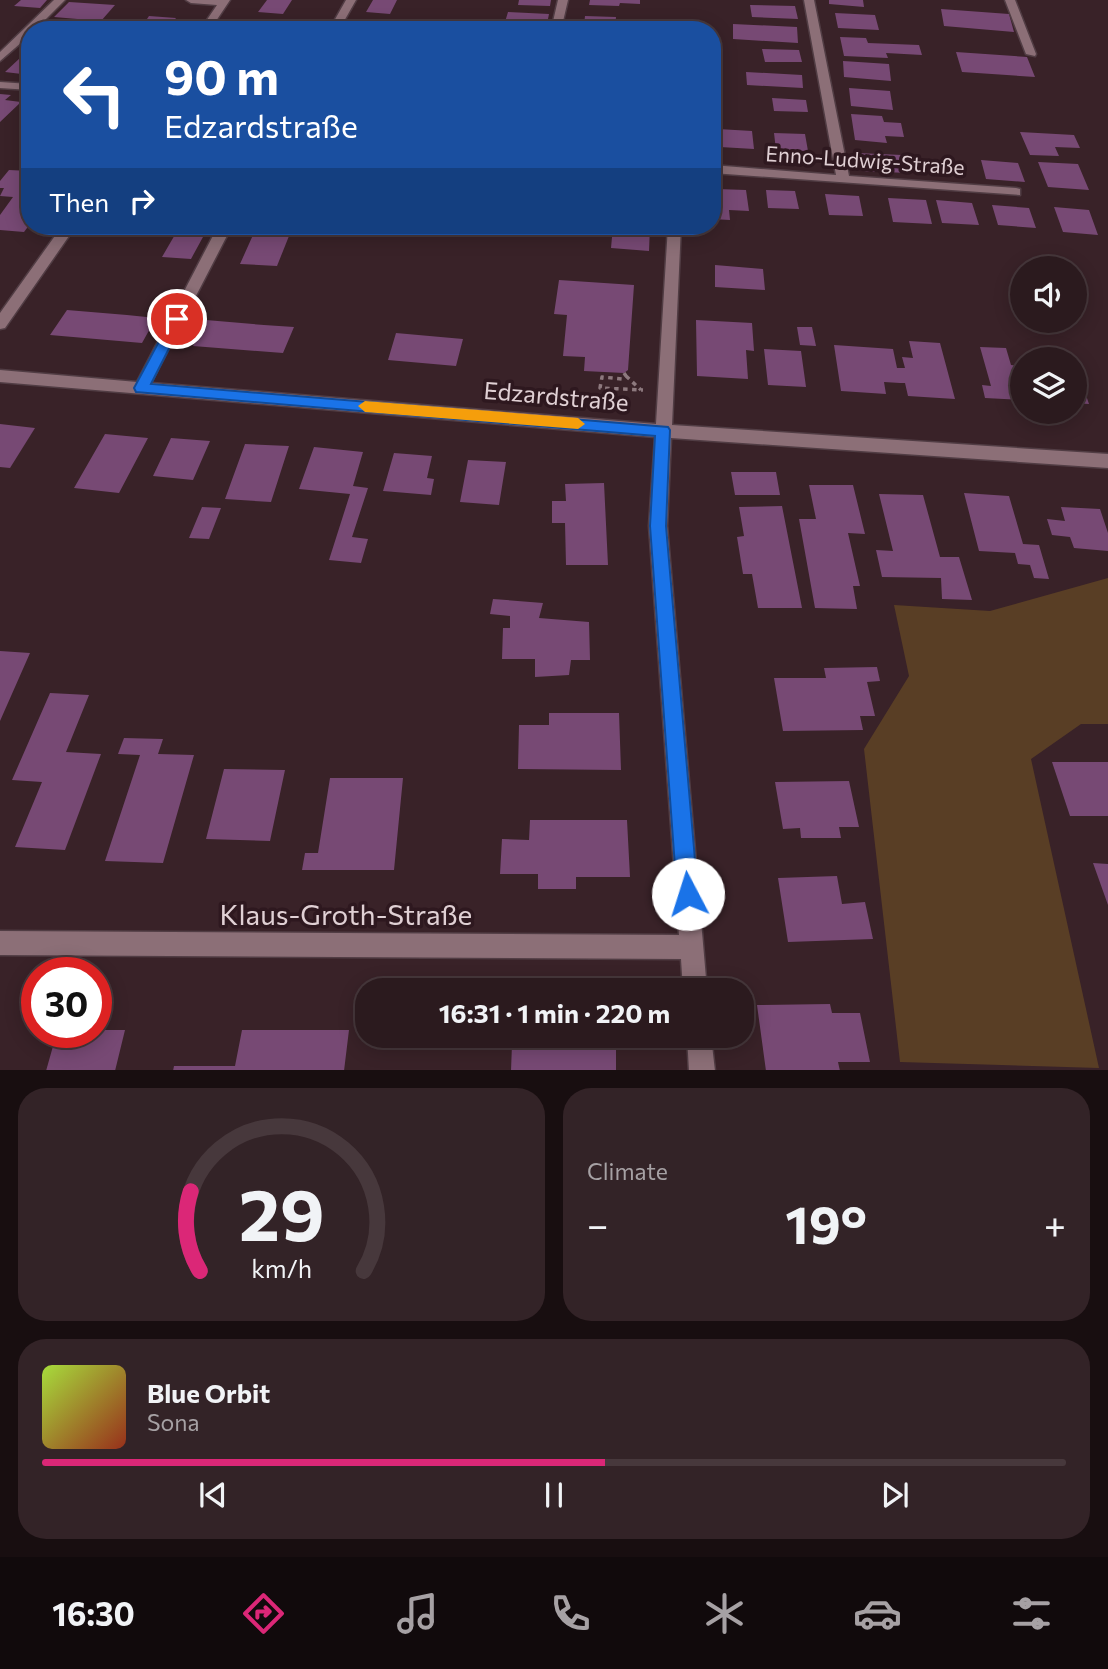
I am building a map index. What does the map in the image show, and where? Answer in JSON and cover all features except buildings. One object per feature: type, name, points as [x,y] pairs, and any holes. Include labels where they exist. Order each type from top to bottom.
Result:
[{"type":"street","points":[[38,21],[60,0]]},
{"type":"street","points":[[191,0],[224,1]]},
{"type":"street","points":[[339,21],[351,0]]},
{"type":"street","points":[[558,21],[563,0]]},
{"type":"street","points":[[809,0],[843,179]]},
{"type":"street","points":[[1010,0],[1031,54]]},
{"type":"street","points":[[211,21],[224,1]]},
{"type":"street","points":[[0,58],[21,38]]},
{"type":"street","points":[[0,85],[21,86]]},
{"type":"street","name":"Enno-Ludwig-Straße","points":[[721,170],[1016,192]]},
{"type":"street","points":[[0,324],[63,235]]},
{"type":"street","points":[[141,388],[220,235]]},
{"type":"street","points":[[675,235],[658,526],[694,978]]},
{"type":"street","name":"Edzardstraße","points":[[0,376],[662,430],[1108,461]]},
{"type":"street","name":"Klaus-Groth-Straße","points":[[0,943],[692,947]]},
{"type":"street","points":[[700,1048],[702,1070]]},
{"type":"path","points":[[626,390],[600,388],[602,377],[622,379],[625,375],[634,383]]},
{"type":"shaded area","points":[[1108,578],[1108,724],[1081,724],[1031,759],[1099,1068],[900,1062],[864,749],[909,676],[894,605],[990,611]]},
{"type":"slow traffic","points":[[365,406],[578,424]]},
{"type":"route","points":[[177,319],[141,388],[662,430],[658,526],[688,894]]}]
